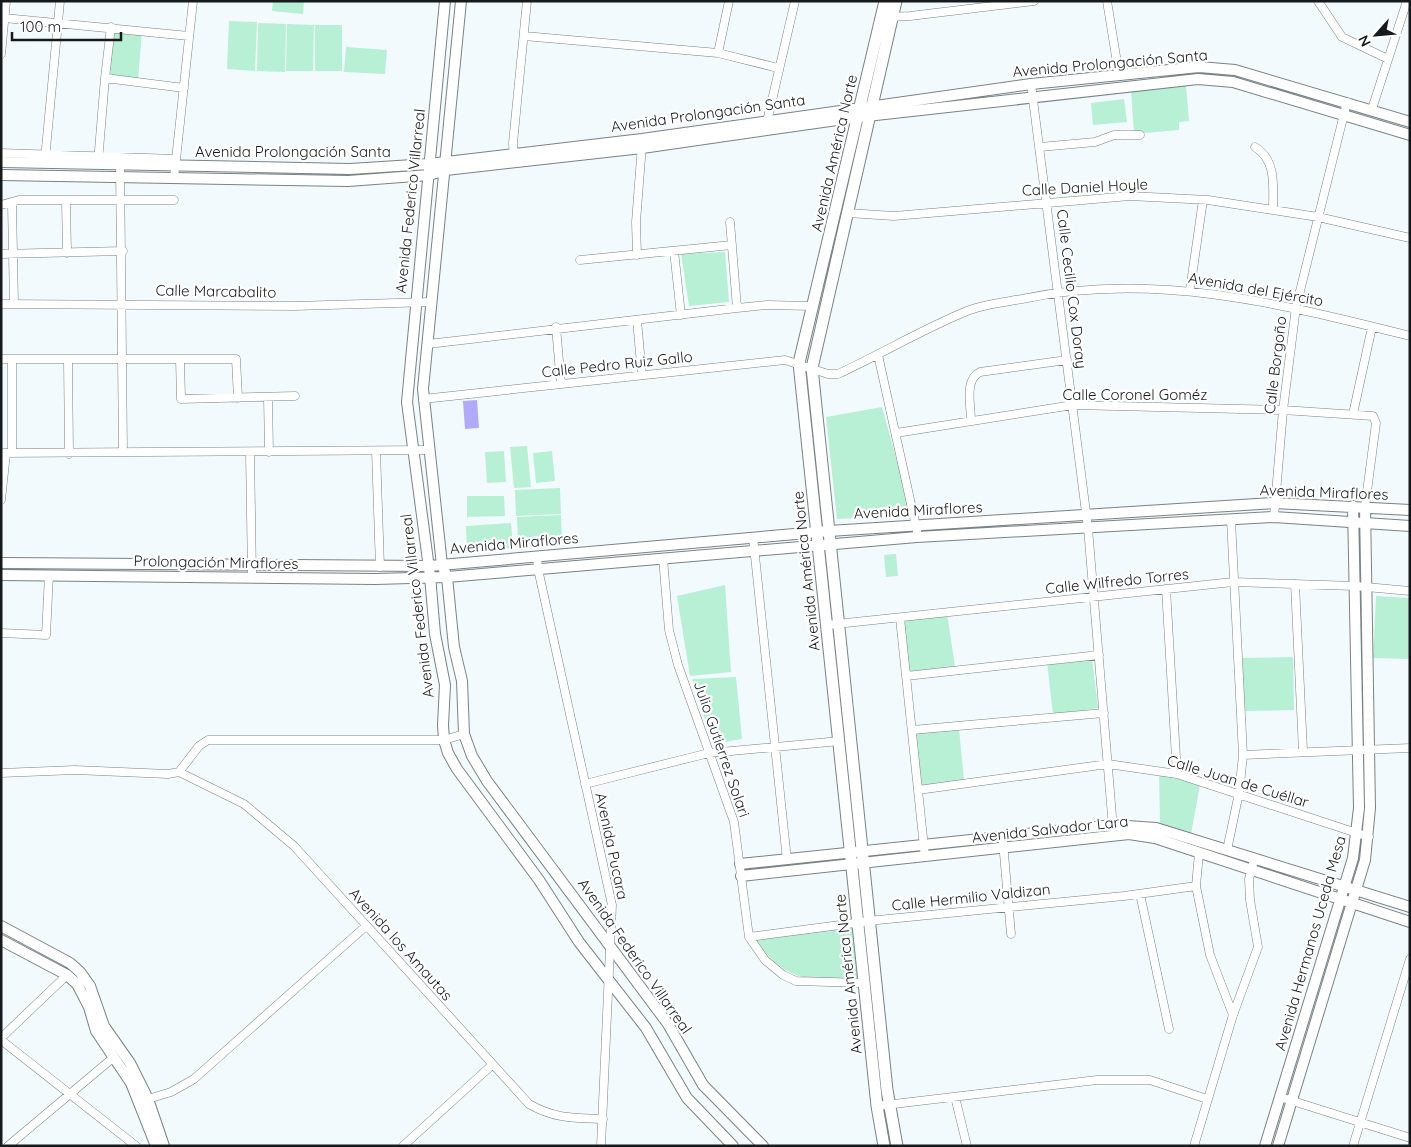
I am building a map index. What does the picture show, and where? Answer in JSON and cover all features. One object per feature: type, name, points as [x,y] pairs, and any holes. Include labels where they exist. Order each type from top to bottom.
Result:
[{"type":"main road","name":"Avenida América Norte","points":[[886,1],[887,17],[872,110],[812,368],[824,544],[858,859],[857,924],[882,1105],[897,1146]]},
{"type":"main road","name":"Avenida América Norte","points":[[823,531],[798,362],[859,112],[887,17],[896,1]]},
{"type":"main road","points":[[829,239],[841,242]]},
{"type":"main road","name":"Avenida América Norte","points":[[833,625],[840,741],[858,859],[870,922],[884,1146]]},
{"type":"street","points":[[1,52],[6,1]]},
{"type":"street","points":[[45,159],[60,1]]},
{"type":"street","points":[[174,178],[193,1]]},
{"type":"street","name":"Avenida Federico Villarreal","points":[[445,1],[407,402],[430,571],[436,641],[445,685],[444,740],[448,754],[457,769],[539,880],[579,942],[646,1028],[675,1081],[687,1098],[733,1146]]},
{"type":"street","name":"Avenida Federico Villarreal","points":[[442,565],[423,399],[462,1]]},
{"type":"street","points":[[514,158],[527,1]]},
{"type":"street","points":[[718,53],[729,1]]},
{"type":"street","points":[[766,126],[795,1]]},
{"type":"street","points":[[887,17],[1034,1]]},
{"type":"street","points":[[1107,1],[1119,75]]},
{"type":"street","points":[[1318,1],[1342,37],[1388,59]]},
{"type":"street","points":[[1372,109],[1407,1]]},
{"type":"street","points":[[4,18],[189,36]]},
{"type":"street","points":[[111,27],[99,161],[176,163]]},
{"type":"street","points":[[524,36],[718,53],[778,68]]},
{"type":"street","name":"Avenida Prolongación Santa","points":[[1,153],[45,159],[99,161],[120,165],[176,163],[350,169],[429,164],[446,166],[746,129],[1031,84],[1199,67],[1235,70],[1372,109],[1410,122]]},
{"type":"street","points":[[1233,82],[1235,70]]},
{"type":"street","points":[[105,78],[184,88]]},
{"type":"street","name":"Avenida Prolongación Santa","points":[[872,110],[1033,98],[1198,79],[1233,82],[1410,135]]},
{"type":"street","name":"Calle Cecilio Cox Doray","points":[[1031,84],[1087,516],[1113,830]]},
{"type":"street","name":"Calle Borgoño","points":[[1274,518],[1283,410],[1296,307],[1347,102]]},
{"type":"street","points":[[1040,147],[1095,142],[1114,135],[1140,135]]},
{"type":"street","points":[[637,255],[636,222],[642,143]]},
{"type":"street","points":[[1255,147],[1268,160],[1271,169],[1273,210]]},
{"type":"street","name":"Avenida Prolongación Santa","points":[[1,162],[45,159]]},
{"type":"street","points":[[120,165],[122,178],[123,452]]},
{"type":"street","name":"Avenida Prolongación Santa","points":[[1,175],[348,181],[429,175],[446,166]]},
{"type":"street","points":[[348,181],[350,169]]},
{"type":"street","name":"Calle Daniel Hoyle","points":[[848,213],[894,216],[1130,196],[1203,200],[1273,210],[1318,217],[1410,238]]},
{"type":"street","points":[[1,205],[12,204],[19,200],[174,200]]},
{"type":"street","points":[[1190,290],[1203,200]]},
{"type":"street","points":[[66,201],[67,252]]},
{"type":"street","points":[[12,204],[14,304]]},
{"type":"street","points":[[730,222],[737,308]]},
{"type":"street","points":[[580,260],[732,245]]},
{"type":"street","points":[[1,254],[122,251]]},
{"type":"street","points":[[674,251],[681,315]]},
{"type":"street","name":"Avenida del Ejército","points":[[812,368],[828,374],[838,374],[969,310],[1058,291],[1108,287],[1190,290],[1296,307],[1410,336]]},
{"type":"street","name":"Calle Marcabalito","points":[[1,304],[294,306],[431,302]]},
{"type":"street","points":[[428,344],[556,327],[767,305],[811,306]]},
{"type":"street","points":[[637,320],[642,375]]},
{"type":"street","points":[[1353,414],[1372,326]]},
{"type":"street","points":[[556,327],[561,384]]},
{"type":"street","points":[[878,354],[917,537]]},
{"type":"street","points":[[1,359],[236,360],[238,398]]},
{"type":"street","points":[[1,500],[12,359]]},
{"type":"street","points":[[68,359],[69,454]]},
{"type":"street","points":[[180,359],[181,399],[295,396]]},
{"type":"street","name":"Calle Pedro Ruiz Gallo","points":[[423,399],[785,360],[798,362],[812,368]]},
{"type":"street","points":[[971,421],[970,381],[973,375],[980,372],[1067,360]]},
{"type":"street","points":[[268,397],[269,452]]},
{"type":"street","name":"Calle Coronel Goméz","points":[[896,433],[1073,405],[1283,410],[1373,416],[1376,418],[1365,507]]},
{"type":"street","points":[[6,453],[429,450]]},
{"type":"street","points":[[376,451],[380,567]]},
{"type":"street","points":[[250,452],[252,576]]},
{"type":"street","name":"Avenida Miraflores","points":[[430,571],[442,565],[823,531],[1087,516],[1274,502],[1410,510]]},
{"type":"street","name":"Avenida Hermanos Uceda Mesa","points":[[1265,1146],[1344,887],[1357,833],[1358,750],[1353,506]]},
{"type":"street","name":"Avenida Hermanos Uceda Mesa","points":[[1278,1146],[1365,860],[1369,837],[1370,750],[1365,507]]},
{"type":"street","name":"Avenida Miraflores","points":[[430,571],[447,577],[917,537],[1274,518],[1410,526]]},
{"type":"street","points":[[1227,850],[1239,793],[1243,755],[1231,520]]},
{"type":"street","points":[[753,537],[787,860]]},
{"type":"street","points":[[655,546],[660,558]]},
{"type":"street","name":"Avenida Pucara","points":[[537,556],[538,569],[612,905],[601,1146]]},
{"type":"street","name":"Julio Gutierrez Solari","points":[[660,558],[669,630],[678,665],[734,822],[749,937],[765,960],[796,981],[864,983]]},
{"type":"street","name":"Prolongación Miraflores","points":[[1,564],[252,564],[380,567],[430,571]]},
{"type":"street","points":[[442,565],[447,577]]},
{"type":"street","name":"Prolongación Miraflores","points":[[1,575],[252,576],[375,579],[430,571]]},
{"type":"street","points":[[1,633],[46,635],[49,576]]},
{"type":"street","name":"Avenida Federico Villarreal","points":[[447,577],[454,647],[462,681],[464,734],[472,756],[487,781],[573,894],[611,950],[668,1024],[703,1085],[762,1146]]},
{"type":"street","name":"Calle Wilfredo Torres","points":[[833,625],[1233,582],[1355,586],[1410,591]]},
{"type":"street","points":[[1295,584],[1303,751]]},
{"type":"street","points":[[1166,589],[1177,774]]},
{"type":"street","points":[[900,618],[925,857]]},
{"type":"street","points":[[906,676],[1099,655]]},
{"type":"street","points":[[912,730],[1104,712]]},
{"type":"street","points":[[179,772],[199,746],[208,740],[444,740],[464,734]]},
{"type":"street","points":[[585,784],[709,753],[840,741]]},
{"type":"street","points":[[1243,755],[1410,748]]},
{"type":"street","name":"Calle Juan de Cuéllar","points":[[918,790],[1108,764],[1177,774],[1369,837]]},
{"type":"street","name":"Avenida los Amautas","points":[[1,773],[75,770],[168,774],[179,772],[244,804],[294,846],[529,1104],[546,1114],[561,1118],[603,1119]]},
{"type":"street","name":"Avenida Salvador Lara","points":[[741,876],[858,859],[924,844],[1003,835],[1156,828],[1227,850],[1253,865],[1340,899],[1410,922]]},
{"type":"street","name":"Avenida Salvador Lara","points":[[740,864],[787,860],[925,857],[1004,848],[1113,830],[1155,838],[1199,852],[1344,887],[1410,908]]},
{"type":"street","points":[[1003,835],[1012,934]]},
{"type":"street","points":[[1199,852],[1196,886],[1210,954],[1233,1015]]},
{"type":"street","points":[[1194,1146],[1233,1015],[1258,947],[1250,900],[1249,879],[1253,865]]},
{"type":"street","name":"Calle Hermilio Valdizan","points":[[749,937],[1009,906],[1140,894],[1196,886]]},
{"type":"street","points":[[1140,894],[1169,1029]]},
{"type":"street","points":[[1,926],[70,963],[80,972],[90,986],[104,1026],[130,1063],[148,1099],[164,1146]]},
{"type":"street","points":[[148,1099],[170,1092],[194,1079],[366,926]]},
{"type":"street","points":[[1,940],[67,975],[77,984],[89,1007],[96,1031],[131,1083],[156,1146]]},
{"type":"street","points":[[1352,1146],[1410,959]]},
{"type":"street","points":[[67,975],[1,1039],[136,1146]]},
{"type":"street","points":[[1315,982],[1326,986]]},
{"type":"street","points":[[1,1142],[7,1146],[114,1057]]},
{"type":"street","points":[[403,1146],[492,1065]]},
{"type":"street","points":[[882,1105],[1096,1080],[1150,1080],[1207,1099]]},
{"type":"street","points":[[955,1097],[967,1146]]},
{"type":"street","points":[[1280,1097],[1410,1138]]},
{"type":"green space","points":[[273,1],[304,1],[303,14],[272,11]]},
{"type":"green space","points":[[229,21],[257,22],[255,71],[227,69]]},
{"type":"green space","points":[[258,23],[286,24],[285,72],[257,71]]},
{"type":"green space","points":[[287,24],[314,25],[313,71],[286,71]]},
{"type":"green space","points":[[315,25],[342,25],[342,71],[315,71]]},
{"type":"green space","points":[[111,27],[142,31],[138,81],[105,78]]},
{"type":"green space","points":[[346,47],[387,50],[385,74],[344,72]]},
{"type":"green space","points":[[1186,86],[1189,121],[1179,122],[1179,130],[1134,134],[1131,90]]},
{"type":"green space","points":[[1124,99],[1127,122],[1093,125],[1091,103]]},
{"type":"green space","points":[[725,252],[729,302],[689,306],[681,254]]},
{"type":"green space","points":[[882,407],[912,515],[837,519],[826,417]]},
{"type":"green space","points":[[527,446],[531,487],[514,488],[510,447]]},
{"type":"green space","points":[[504,451],[506,482],[487,483],[485,452]]},
{"type":"green space","points":[[552,451],[555,481],[536,483],[533,453]]},
{"type":"green space","points":[[560,488],[561,514],[516,516],[515,490]]},
{"type":"green space","points":[[467,496],[504,496],[505,516],[467,517]]},
{"type":"green space","points":[[561,515],[562,543],[518,544],[517,517]]},
{"type":"green space","points":[[511,523],[513,548],[467,551],[466,526]]},
{"type":"green space","points":[[896,554],[898,576],[886,577],[884,555]]},
{"type":"green space","points":[[725,585],[731,672],[690,676],[677,596]]},
{"type":"green space","points":[[1376,596],[1410,598],[1410,659],[1373,658]]},
{"type":"green space","points":[[947,613],[955,667],[908,673],[903,616]]},
{"type":"green space","points":[[1293,657],[1294,710],[1242,711],[1241,658]]},
{"type":"green space","points":[[1092,660],[1098,708],[1053,715],[1047,662]]},
{"type":"green space","points":[[736,677],[742,739],[713,744],[692,679]]},
{"type":"green space","points":[[959,729],[964,780],[921,786],[915,733]]},
{"type":"green space","points":[[1159,774],[1200,785],[1191,834],[1160,825]]},
{"type":"green space","points":[[853,928],[859,978],[811,979],[800,976],[778,964],[753,939]]},
{"type":"shaded area","points":[[477,400],[479,428],[465,429],[463,401]]}]
